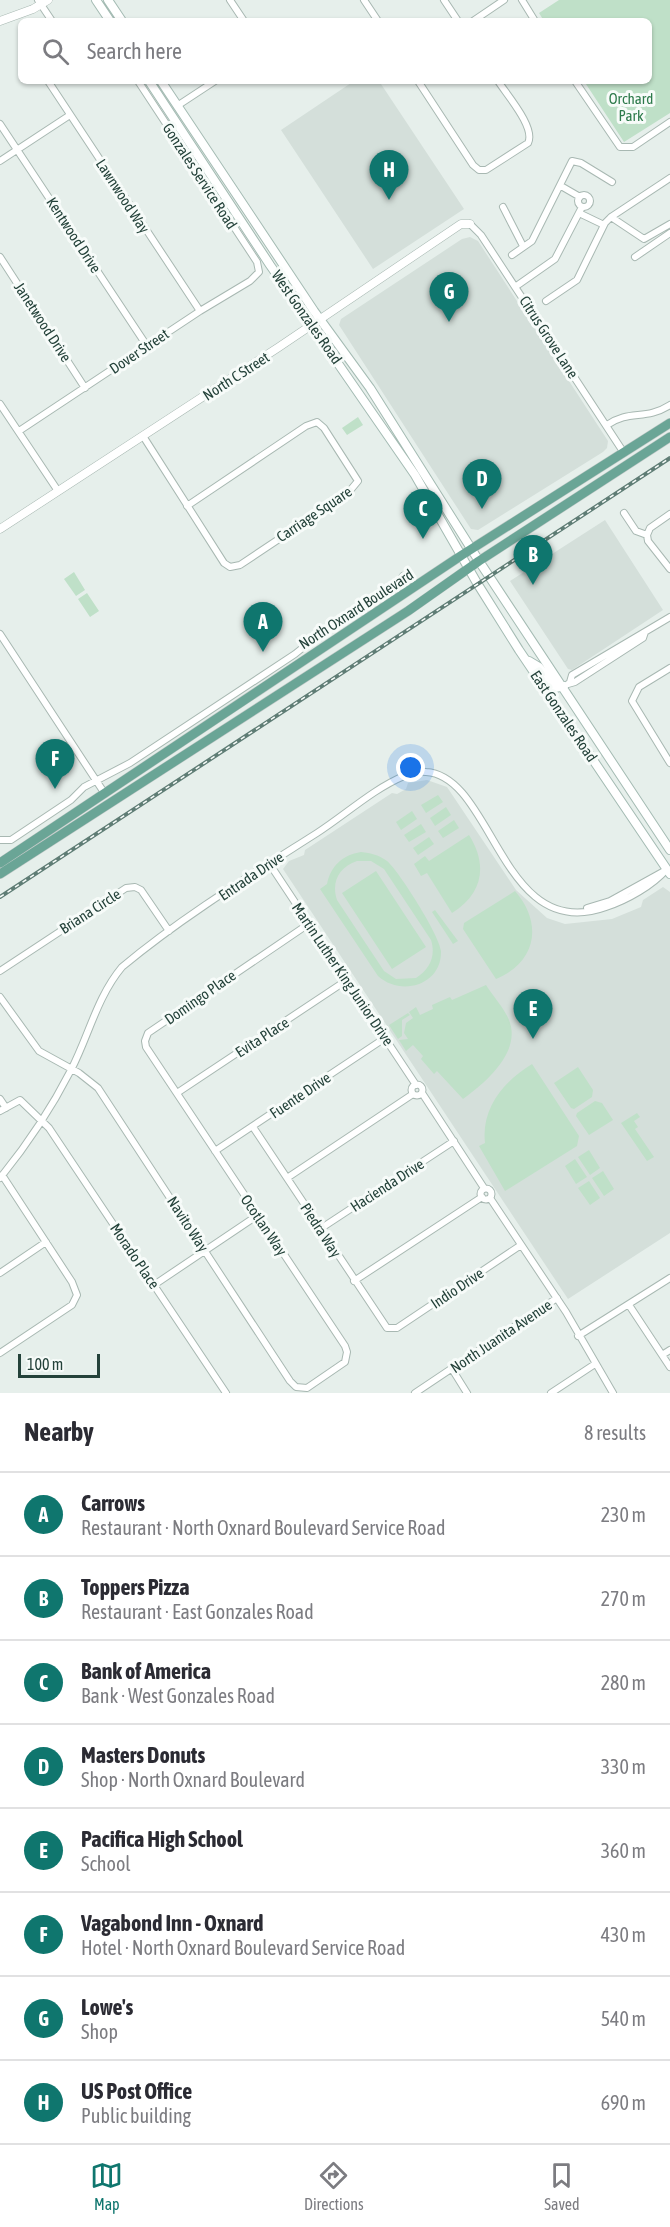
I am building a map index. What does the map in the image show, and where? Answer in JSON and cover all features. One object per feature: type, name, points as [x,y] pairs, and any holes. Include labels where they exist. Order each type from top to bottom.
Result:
[{"type":"main road","points":[[96,0],[108,18]]},
{"type":"main road","points":[[108,0],[120,18]]},
{"type":"main road","name":"West Gonzales Road","points":[[151,84],[415,476],[462,555]]},
{"type":"main road","name":"West Gonzales Road","points":[[163,84],[320,320],[388,417],[472,548]]},
{"type":"main road","points":[[380,423],[388,417]]},
{"type":"main road","name":"North Oxnard Boulevard","points":[[0,863],[472,548],[670,423]]},
{"type":"main road","name":"North Oxnard Boulevard","points":[[0,874],[333,657],[408,611],[469,568],[670,437]]},
{"type":"main road","points":[[612,475],[615,465],[624,457],[624,453],[646,445],[654,448]]},
{"type":"main road","name":"East Gonzales Road","points":[[472,548],[567,684],[670,850]]},
{"type":"main road","name":"East Gonzales Road","points":[[462,555],[526,659],[669,870]]},
{"type":"main road","points":[[333,657],[334,641]]},
{"type":"main road","points":[[526,659],[539,667],[555,688],[567,684]]},
{"type":"main road","points":[[96,812],[97,805],[105,794],[116,792],[131,782],[140,783]]},
{"type":"street","points":[[230,0],[242,18]]},
{"type":"street","points":[[364,0],[376,18]]},
{"type":"street","points":[[444,0],[456,18]]},
{"type":"street","points":[[477,18],[504,0]]},
{"type":"street","points":[[522,0],[533,18]]},
{"type":"street","points":[[0,21],[42,2],[50,18]]},
{"type":"street","name":"Lawnwood Way","points":[[50,84],[200,311]]},
{"type":"street","name":"Gonzales Service Road","points":[[140,84],[257,262],[259,272]]},
{"type":"street","points":[[177,106],[210,84]]},
{"type":"street","points":[[420,84],[472,165],[482,170],[490,169],[528,143],[530,130],[500,84]]},
{"type":"street","points":[[577,84],[617,144],[630,148],[670,122]]},
{"type":"street","points":[[0,161],[70,115]]},
{"type":"street","name":"Kentwood Drive","points":[[0,124],[147,346]]},
{"type":"street","points":[[512,255],[535,236],[574,159],[612,182]]},
{"type":"street","points":[[546,301],[578,280],[604,225],[611,217],[670,178]]},
{"type":"street","points":[[516,287],[555,260],[580,210],[578,202],[580,197],[561,186]]},
{"type":"street","points":[[503,207],[523,246]]},
{"type":"street","points":[[580,210],[604,225]]},
{"type":"street","points":[[611,217],[644,240],[670,224]]},
{"type":"street","name":"North C Street","points":[[0,529],[461,225],[470,224]]},
{"type":"street","name":"Citrus Grove Lane","points":[[470,224],[481,235],[516,287],[624,453]]},
{"type":"street","points":[[635,257],[670,233]]},
{"type":"street","name":"Janetwood Drive","points":[[0,257],[85,387]]},
{"type":"street","name":"Dover Street","points":[[19,431],[200,311],[250,281],[259,272]]},
{"type":"street","points":[[0,404],[58,491]]},
{"type":"street","points":[[607,425],[623,415],[648,416],[670,405]]},
{"type":"street","name":"Carriage Square","points":[[143,436],[224,563],[235,567],[348,493],[358,481],[324,428],[317,422],[306,426],[188,506]]},
{"type":"street","points":[[624,513],[636,531],[647,535]]},
{"type":"street","points":[[670,514],[650,528],[647,535],[648,541],[670,569]]},
{"type":"street","points":[[0,841],[11,840],[95,780],[130,763],[295,654],[336,623],[395,588],[403,576]]},
{"type":"street","points":[[567,684],[572,675],[670,616]]},
{"type":"street","points":[[567,684],[575,682],[643,638],[645,632]]},
{"type":"street","points":[[0,634],[105,794]]},
{"type":"street","points":[[594,670],[594,666],[614,653],[620,645]]},
{"type":"street","points":[[670,668],[639,687],[632,697],[635,709],[670,763]]},
{"type":"street","name":"Entrada Drive","points":[[1,1177],[42,1120],[71,1069],[112,978],[122,966],[269,863],[395,781],[413,772],[432,772],[451,781],[529,891],[559,910],[583,913],[614,904],[669,870]]},
{"type":"street","name":"Martin Luther King Junior Drive","points":[[269,863],[416,1085]]},
{"type":"street","name":"Briana Circle","points":[[0,971],[126,888],[135,887],[141,890],[169,931]]},
{"type":"street","name":"Domingo Place","points":[[177,1093],[146,1047],[148,1032],[310,923]]},
{"type":"street","name":"Evita Place","points":[[177,1093],[347,980]]},
{"type":"street","points":[[0,997],[39,1052],[71,1069]]},
{"type":"street","name":"Fuente Drive","points":[[214,1150],[253,1127],[386,1038]]},
{"type":"street","name":"Navito Way","points":[[71,1069],[98,1088],[296,1388]]},
{"type":"street","points":[[413,1094],[412,1089],[416,1085],[422,1088],[422,1094],[484,1188],[491,1192],[490,1198],[557,1298],[614,1393]]},
{"type":"street","name":"Ocotlan Way","points":[[177,1093],[345,1346],[347,1358],[307,1388],[296,1388]]},
{"type":"street","points":[[413,1094],[418,1096],[422,1094]]},
{"type":"street","points":[[287,1178],[413,1094]]},
{"type":"street","points":[[0,1099],[3,1110]]},
{"type":"street","name":"Morado Place","points":[[3,1110],[20,1100],[42,1120],[226,1393]]},
{"type":"street","name":"Piedra Way","points":[[253,1127],[384,1327],[391,1329]]},
{"type":"street","name":"Hacienda Drive","points":[[320,1229],[454,1141]]},
{"type":"street","points":[[0,1353],[72,1305],[76,1295],[72,1282],[1,1177]]},
{"type":"street","points":[[482,1197],[481,1192],[484,1188]]},
{"type":"street","points":[[354,1281],[482,1197],[490,1198]]},
{"type":"street","points":[[154,1285],[258,1215]]},
{"type":"street","points":[[0,1273],[46,1242]]},
{"type":"street","name":"Indio Drive","points":[[391,1329],[400,1326],[521,1245]]},
{"type":"street","points":[[578,1336],[670,1278]]},
{"type":"street","name":"North Juanita Avenue","points":[[415,1393],[557,1298]]},
{"type":"street","points":[[629,1305],[670,1366]]},
{"type":"street","points":[[662,1355],[670,1350]]},
{"type":"street","points":[[551,1393],[595,1364]]},
{"type":"street","points":[[452,1369],[467,1393]]},
{"type":"shaded area","points":[[350,84],[381,84],[464,209],[373,269],[281,130]]},
{"type":"shaded area","points":[[470,237],[478,241],[608,441],[607,448],[603,452],[478,530],[471,529],[339,325],[341,319],[462,239]]},
{"type":"shaded area","points":[[605,520],[663,610],[572,670],[568,669],[510,581]]},
{"type":"shaded area","points":[[427,780],[447,787],[516,890],[547,918],[565,924],[612,919],[641,907],[643,900],[663,887],[670,892],[670,1233],[568,1299],[283,869],[289,861],[304,855],[305,850],[392,793],[397,794],[406,789],[408,783]]},
{"type":"green space","name":"Orchard Park","points":[[559,0],[670,0],[670,113],[624,142],[586,84],[652,84],[652,18],[542,18],[539,13]]},
{"type":"green space","points":[[358,417],[363,425],[347,435],[342,428]]},
{"type":"green space","points":[[74,572],[85,590],[76,596],[64,579]]},
{"type":"green space","points":[[87,593],[99,611],[90,617],[78,599]]},
{"type":"green space","points":[[438,795],[443,802],[426,813],[421,805]]},
{"type":"green space","points":[[446,807],[451,815],[435,826],[430,818]]},
{"type":"green space","points":[[412,811],[417,819],[401,830],[396,822]]},
{"type":"green space","points":[[454,820],[459,828],[443,838],[438,831]]},
{"type":"green space","points":[[421,824],[426,832],[409,842],[404,835]]},
{"type":"green space","points":[[469,835],[479,857],[479,878],[470,897],[452,913],[427,873],[421,876],[414,864],[425,856],[429,861]]},
{"type":"green space","points":[[429,837],[434,844],[418,855],[413,848]]},
{"type":"green space","points":[[354,853],[372,854],[387,861],[427,919],[441,951],[440,963],[428,979],[418,984],[398,986],[378,976],[320,889],[327,884],[338,862]],"holes":[[[357,861],[371,861],[384,869],[431,940],[433,951],[431,962],[416,978],[396,979],[384,971],[337,900],[335,887],[341,871]]]},
{"type":"green space","points":[[376,871],[426,947],[392,969],[342,893]]},
{"type":"green space","points":[[515,891],[530,916],[531,941],[520,963],[510,972],[496,979],[463,929],[464,923]]},
{"type":"green space","points":[[435,910],[458,941],[453,944],[432,912]]},
{"type":"green space","points":[[486,985],[509,1020],[512,1032],[510,1044],[499,1066],[463,1099],[437,1071],[434,1074],[413,1045],[406,1051],[399,1040],[408,1039],[404,1033],[406,1023],[413,1018],[409,1012],[416,1007],[420,1015],[433,1009],[432,1005],[450,997],[452,1000]]},
{"type":"green space","points":[[408,1013],[410,1015],[402,1020],[402,1036],[398,1039],[389,1025]]},
{"type":"green space","points":[[532,1064],[579,1136],[577,1146],[505,1191],[479,1146],[485,1143],[487,1118],[496,1097],[512,1079]]},
{"type":"green space","points":[[578,1067],[593,1090],[592,1097],[574,1109],[554,1083]]},
{"type":"green space","points":[[595,1101],[602,1103],[613,1120],[589,1135],[576,1116]]},
{"type":"green space","points":[[637,1113],[640,1117],[634,1121],[638,1127],[635,1129],[654,1157],[647,1161],[621,1123]]},
{"type":"green space","points":[[589,1150],[600,1168],[590,1175],[578,1157]]},
{"type":"green space","points":[[575,1159],[587,1177],[576,1184],[565,1166]]},
{"type":"green space","points":[[603,1171],[614,1189],[604,1196],[592,1178]]},
{"type":"green space","points":[[589,1181],[600,1198],[590,1205],[578,1188]]},
{"type":"railway","points":[[0,897],[670,458]]},
{"type":"place","name":"US Post Office","points":[[389,200]]},
{"type":"place","name":"Lowe's","points":[[449,322]]},
{"type":"place","name":"Masters Donuts","points":[[482,509]]},
{"type":"place","name":"Bank of America","points":[[423,539]]},
{"type":"place","name":"Toppers Pizza","points":[[533,585]]},
{"type":"place","name":"Carrows","points":[[263,652]]},
{"type":"place","name":"Vagabond Inn - Oxnard","points":[[55,789]]},
{"type":"place","name":"Pacifica High School","points":[[533,1039]]}]
